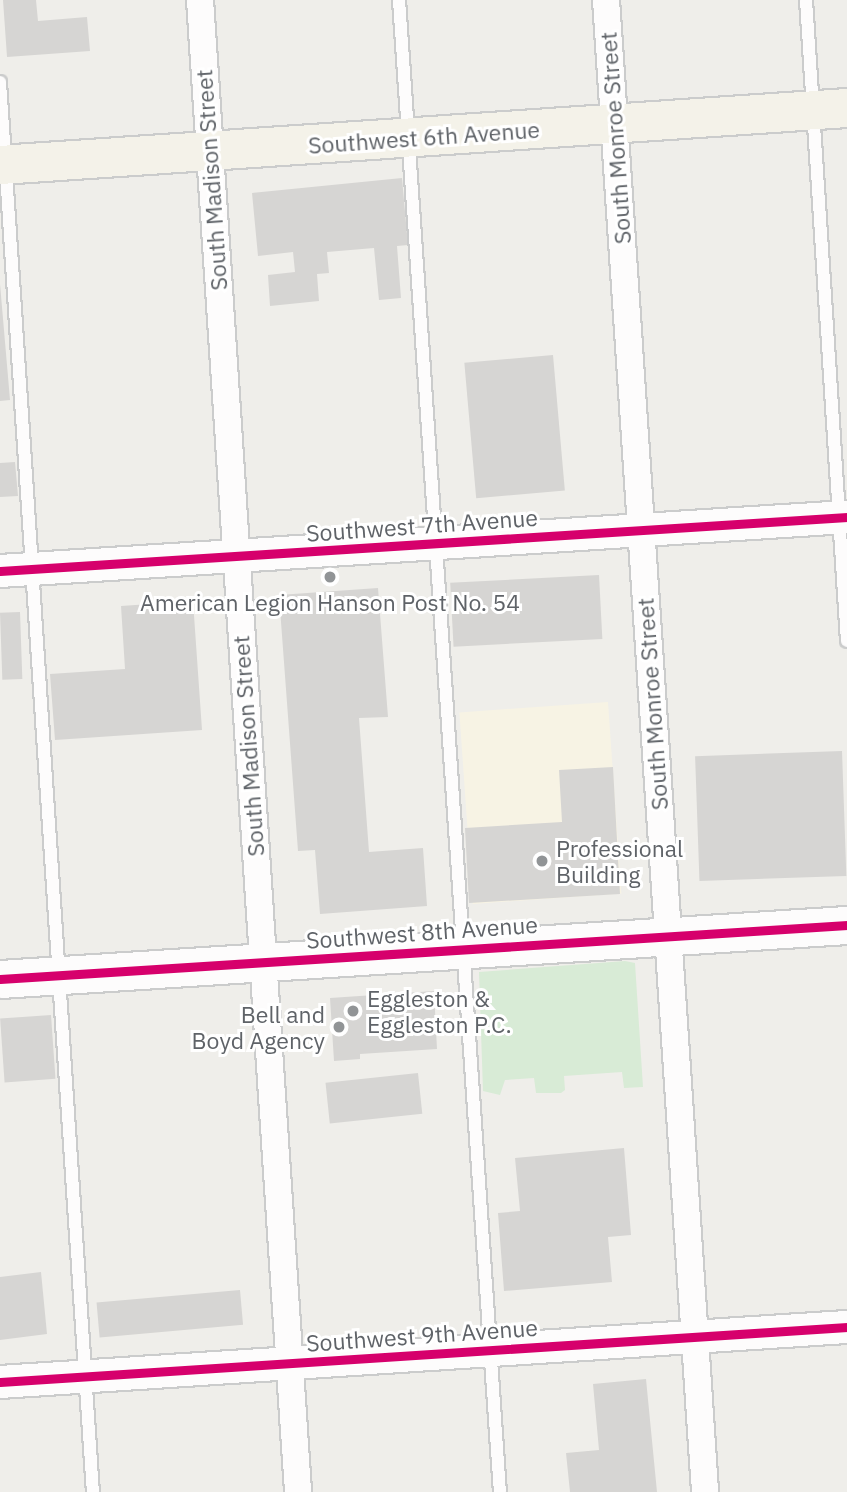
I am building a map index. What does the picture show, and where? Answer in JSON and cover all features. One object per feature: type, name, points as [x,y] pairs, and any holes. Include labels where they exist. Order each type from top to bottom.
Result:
[{"type":"main road","name":"Southwest 6th Avenue","points":[[3,165],[830,109]]},
{"type":"main road","name":"Southwest 8th Avenue","points":[[0,979],[847,925]]},
{"type":"street","name":"South Madison Street","points":[[200,0],[298,1492]]},
{"type":"street","name":"South Monroe Street","points":[[606,0],[705,1492]]},
{"type":"street","name":"Southwest 7th Avenue","points":[[15,570],[843,517]]},
{"type":"street","name":"Southwest 9th Avenue","points":[[0,1382],[847,1327]]},
{"type":"lane","points":[[399,0],[500,1492]]},
{"type":"lane","points":[[806,0],[830,109],[847,640]]},
{"type":"lane","points":[[0,82],[15,570],[59,975],[93,1492]]},
{"type":"shaded area","points":[[608,702],[621,894],[473,904],[459,712]]},
{"type":"green space","points":[[625,961],[635,963],[643,1087],[624,1088],[622,1072],[564,1076],[565,1090],[561,1093],[536,1093],[534,1078],[505,1080],[500,1095],[483,1091],[479,972]]},
{"type":"building","points":[[3,0],[36,0],[38,21],[87,17],[90,51],[7,57]]},
{"type":"building","points":[[402,178],[408,245],[397,246],[401,298],[379,300],[374,248],[327,252],[329,273],[317,274],[319,301],[270,306],[268,275],[295,272],[293,252],[258,256],[252,193]]},
{"type":"building","points":[[0,284],[10,400],[0,401]]},
{"type":"building","points":[[553,355],[565,490],[476,498],[464,363]]},
{"type":"building","points":[[15,462],[18,496],[0,497],[0,463]]},
{"type":"building","points":[[599,575],[602,639],[454,647],[450,583]]},
{"type":"building","points":[[378,588],[388,717],[359,718],[369,852],[423,848],[427,906],[320,914],[315,850],[298,851],[279,595]]},
{"type":"building","points":[[193,601],[202,730],[55,740],[50,674],[125,669],[121,606]]},
{"type":"building","points":[[20,612],[22,679],[2,680],[0,613]]},
{"type":"building","points":[[842,751],[846,876],[699,881],[695,756]]},
{"type":"building","name":"Professional Building","points":[[613,767],[620,894],[469,903],[465,828],[562,822],[559,770]]},
{"type":"building","points":[[434,991],[437,1049],[360,1054],[360,1059],[334,1061],[330,998]]},
{"type":"building","points":[[51,1015],[55,1079],[5,1082],[0,1019]]},
{"type":"building","points":[[418,1073],[422,1114],[330,1123],[326,1083]]},
{"type":"building","points":[[624,1148],[631,1235],[608,1237],[612,1282],[504,1291],[498,1213],[520,1211],[515,1158]]},
{"type":"building","points":[[41,1272],[47,1334],[0,1340],[0,1277]]},
{"type":"building","points":[[240,1290],[243,1325],[100,1337],[97,1303]]},
{"type":"building","points":[[646,1379],[657,1492],[570,1492],[566,1453],[599,1450],[593,1384]]},
{"type":"cycle path","points":[[0,571],[847,517]]},
{"type":"cycle path","points":[[0,979],[847,925]]},
{"type":"cycle path","points":[[0,1382],[847,1327]]},
{"type":"place","name":"American Legion Hanson Post No. 54","points":[[330,577]]},
{"type":"place","name":"Professional Building","points":[[542,861]]},
{"type":"place","name":"Eggleston & Eggleston P.C.","points":[[353,1011]]},
{"type":"place","name":"Bell and Boyd Agency","points":[[339,1027]]}]
